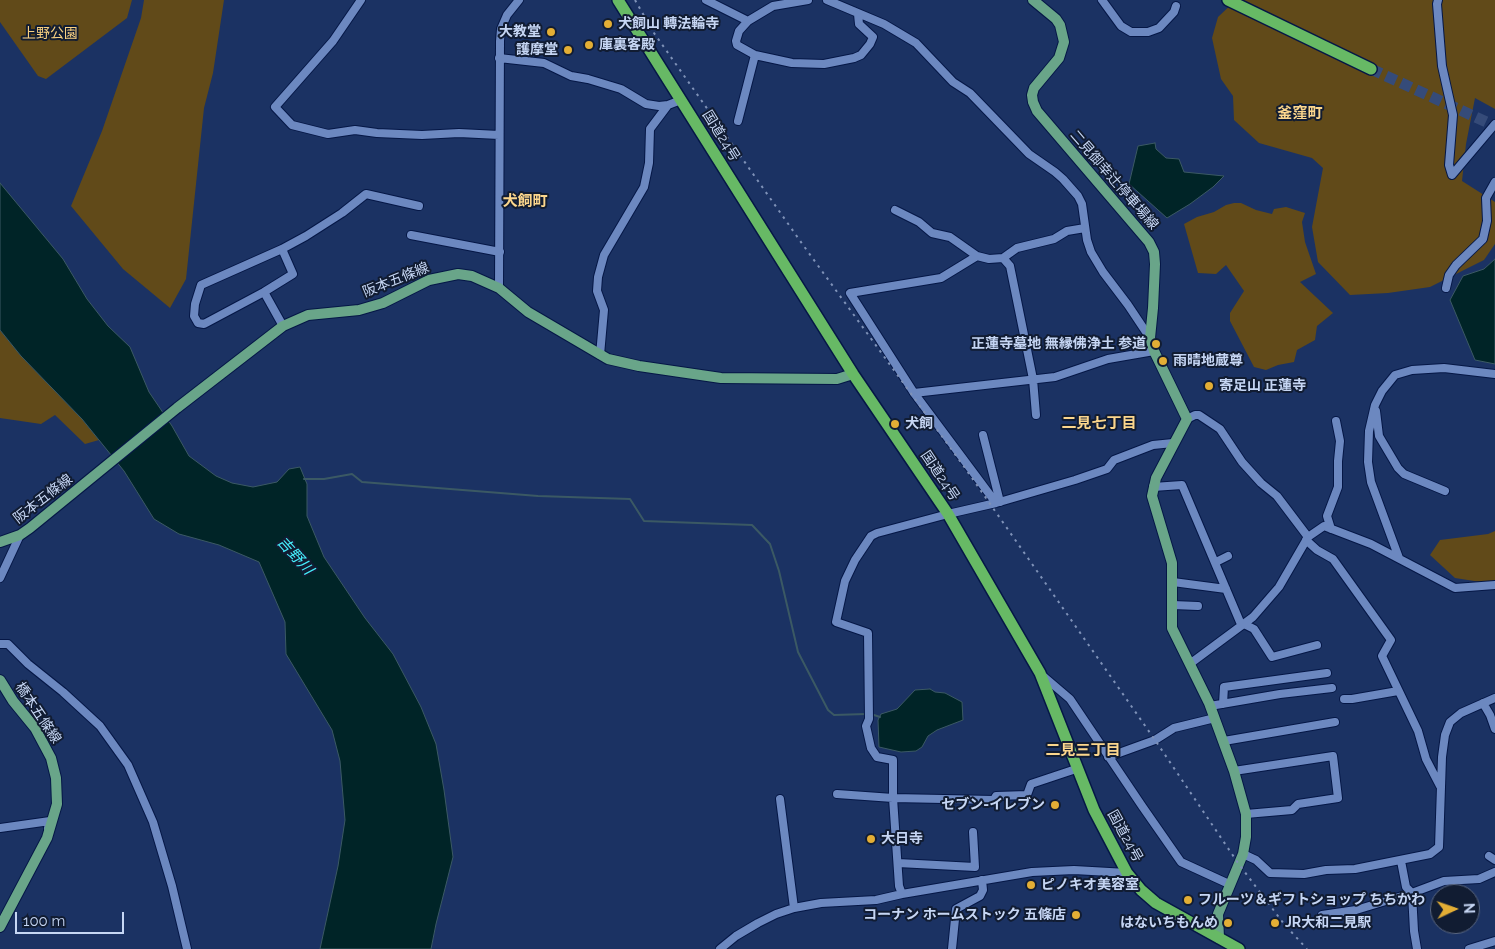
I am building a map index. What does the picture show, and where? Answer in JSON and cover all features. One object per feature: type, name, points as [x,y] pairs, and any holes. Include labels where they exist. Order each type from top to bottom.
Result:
[{"type":"highway","name":"国道24号","points":[[618,0],[853,374],[948,514],[1040,673],[1076,769],[1094,810],[1127,873],[1141,890],[1156,903],[1229,945]]},
{"type":"highway","points":[[1228,0],[1371,69]]},
{"type":"main road","name":"二見御幸辻停車場線","points":[[1033,0],[1056,19],[1063,33],[1064,42],[1059,58],[1034,88],[1032,95],[1037,111],[1148,242],[1154,252],[1156,264],[1150,338],[1154,351],[1187,419]]},
{"type":"main road","name":"阪本五條線","points":[[0,542],[20,535],[177,408],[283,326],[308,315],[359,310],[383,303],[429,280],[458,274],[472,276],[499,288],[528,312],[608,360],[721,378],[837,379],[853,374]]},
{"type":"main road","points":[[1187,419],[1156,478],[1153,487],[1153,502],[1172,563],[1172,628],[1215,718],[1234,771],[1246,814],[1246,837],[1243,854],[1218,914],[1229,945]]},
{"type":"main road","name":"橋本五條線","points":[[0,680],[13,701],[34,728],[52,758],[56,778],[57,804],[47,838],[0,927]]},
{"type":"street","points":[[361,0],[333,41],[275,107],[292,124],[328,134],[355,130],[422,135],[459,133],[499,135]]},
{"type":"street","points":[[499,288],[499,58],[501,30],[507,15],[519,0]]},
{"type":"street","points":[[706,0],[748,21]]},
{"type":"street","points":[[808,0],[773,6],[748,21],[739,32],[736,41],[737,45],[755,55],[792,63],[824,64],[854,58],[862,55],[874,37],[859,24],[858,14]]},
{"type":"street","points":[[827,0],[884,24],[916,43],[953,82],[970,93],[1029,154],[1055,172],[1078,196],[1082,204],[1091,252],[1150,338]]},
{"type":"street","points":[[1102,0],[1121,26],[1130,32],[1148,32],[1159,28],[1174,12],[1176,6]]},
{"type":"street","points":[[1438,0],[1442,66],[1453,116],[1449,165],[1452,175],[1495,124]]},
{"type":"street","points":[[738,121],[755,55]]},
{"type":"street","points":[[499,58],[544,63],[571,76],[621,89],[646,104],[668,105],[681,100]]},
{"type":"street","points":[[600,355],[604,310],[597,291],[598,277],[604,255],[644,187],[649,163],[650,129],[668,105]]},
{"type":"street","points":[[1446,288],[1449,275],[1456,265],[1483,239],[1487,221],[1486,198],[1495,182]]},
{"type":"street","points":[[282,249],[293,274],[204,324],[198,323],[194,316],[195,304],[201,284],[282,249],[334,218],[366,194],[419,206]]},
{"type":"street","points":[[895,210],[919,222],[932,232],[950,237],[977,256],[989,260],[1003,258],[1017,248],[1054,239],[1067,231],[1085,228]]},
{"type":"street","points":[[411,235],[500,252]]},
{"type":"street","points":[[977,256],[941,278],[850,294],[914,393],[998,503]]},
{"type":"street","points":[[1003,258],[1010,266],[1033,379],[1036,415]]},
{"type":"street","points":[[264,292],[283,326]]},
{"type":"street","points":[[914,393],[1055,377],[1108,359],[1154,351]]},
{"type":"street","points":[[1399,558],[1371,482],[1368,462],[1369,431],[1376,404],[1382,391],[1395,375],[1412,370],[1444,368],[1495,374]]},
{"type":"street","points":[[1376,404],[1378,436],[1398,468],[1404,474],[1445,491]]},
{"type":"street","points":[[1187,419],[1198,415],[1220,429],[1242,462],[1261,483],[1277,496],[1316,550],[1333,559],[1391,640],[1382,656],[1418,731],[1426,759],[1441,788]]},
{"type":"street","points":[[1331,529],[1327,516],[1338,487],[1340,441],[1336,422]]},
{"type":"street","points":[[983,435],[998,503]]},
{"type":"street","points":[[902,894],[899,886],[893,798],[893,760],[877,756],[871,748],[866,726],[869,719],[868,633],[836,622],[844,581],[855,560],[871,536],[948,514],[998,503],[1107,469],[1114,460],[1153,445],[1173,443]]},
{"type":"street","points":[[1153,487],[1182,484],[1240,622],[1254,629],[1272,657],[1317,645]]},
{"type":"street","points":[[1190,663],[1224,637],[1245,624],[1278,587],[1307,539],[1324,526],[1371,544],[1455,588],[1495,585]]},
{"type":"street","points":[[0,578],[20,535]]},
{"type":"street","points":[[1216,562],[1228,556]]},
{"type":"street","points":[[1173,582],[1226,589]]},
{"type":"street","points":[[1173,605],[1198,606]]},
{"type":"street","points":[[0,644],[8,644],[28,664],[63,692],[100,726],[128,765],[153,822],[172,886],[187,949]]},
{"type":"street","points":[[1040,673],[1070,699],[1181,862],[1229,884]]},
{"type":"street","points":[[1223,704],[1224,687],[1327,673]]},
{"type":"street","points":[[1210,706],[1280,694],[1332,688]]},
{"type":"street","points":[[1344,699],[1398,691]]},
{"type":"street","points":[[1243,854],[1256,860],[1270,873],[1304,874],[1326,870],[1355,869],[1430,854],[1439,847],[1442,757],[1445,736],[1450,722],[1460,714],[1495,698]]},
{"type":"street","points":[[1483,703],[1495,729]]},
{"type":"street","points":[[1108,757],[1156,740],[1174,728],[1215,718]]},
{"type":"street","points":[[1224,741],[1334,722]]},
{"type":"street","points":[[1234,771],[1333,756],[1338,798],[1298,804],[1292,810],[1246,814]]},
{"type":"street","points":[[837,794],[893,798],[994,800],[996,796],[1027,795],[1030,784],[1076,769]]},
{"type":"street","points":[[780,799],[794,908]]},
{"type":"street","points":[[0,828],[50,821],[47,838]]},
{"type":"street","points":[[898,863],[975,867],[973,832]]},
{"type":"street","points":[[1401,861],[1406,887],[1412,893],[1417,949]]},
{"type":"street","points":[[720,949],[736,936],[758,923],[794,908],[821,903],[876,900],[1032,872],[1074,870],[1127,873]]},
{"type":"street","points":[[1322,914],[1356,910],[1444,881],[1479,878],[1495,872]]},
{"type":"street","points":[[952,949],[956,909],[980,896],[983,890],[982,880]]},
{"type":"street","points":[[1469,949],[1495,941]]},
{"type":"green space","name":"上野公園","points":[[0,0],[132,0],[127,18],[46,79],[38,76],[0,22]]},
{"type":"green space","points":[[144,0],[224,0],[213,73],[204,108],[186,279],[170,308],[123,269],[71,206],[102,131],[141,18]]},
{"type":"green space","points":[[1236,0],[1495,0],[1495,109],[1475,98],[1466,144],[1462,181],[1495,202],[1495,244],[1484,260],[1430,287],[1388,293],[1350,295],[1318,262],[1312,227],[1323,168],[1312,158],[1259,143],[1234,120],[1233,96],[1221,79],[1212,38],[1218,17]]},
{"type":"green space","points":[[1234,203],[1241,203],[1256,210],[1272,214],[1274,209],[1286,207],[1305,213],[1302,222],[1305,242],[1316,274],[1300,282],[1333,313],[1317,326],[1315,340],[1297,350],[1294,362],[1278,365],[1266,370],[1254,367],[1230,321],[1230,313],[1244,291],[1226,265],[1216,274],[1198,273],[1184,224]]},
{"type":"green space","points":[[0,330],[21,356],[82,419],[99,440],[85,444],[55,415],[41,424],[0,418]]},
{"type":"green space","points":[[1495,531],[1495,580],[1487,583],[1455,578],[1430,555],[1440,540],[1488,534]]},
{"type":"water","points":[[1155,143],[1156,149],[1166,158],[1179,159],[1184,172],[1224,176],[1190,204],[1167,218],[1129,184],[1138,146]]},
{"type":"water","name":"吉野川","points":[[0,183],[63,259],[87,299],[108,326],[130,347],[149,392],[189,456],[216,476],[232,483],[253,487],[277,482],[289,469],[300,467],[307,484],[307,516],[324,557],[365,618],[393,654],[421,707],[436,744],[453,857],[431,949],[320,949],[338,866],[345,820],[340,761],[332,730],[286,654],[285,622],[259,562],[219,545],[179,534],[154,519],[124,471],[82,419],[21,356],[0,330]]},
{"type":"water","points":[[1495,259],[1495,364],[1475,360],[1450,300],[1463,276],[1484,269]]},
{"type":"water","points":[[930,689],[935,692],[945,693],[962,702],[963,720],[937,730],[928,736],[922,747],[916,751],[901,752],[879,747],[878,720],[881,714],[897,709],[915,690]]},
{"type":"waterway","points":[[304,479],[324,479],[352,474],[362,482],[538,496],[630,499],[644,521],[752,525],[770,544],[779,571],[798,652],[828,710],[834,715],[866,714]]},
{"type":"waterway","points":[[871,714],[880,717]]},
{"type":"tunnel","points":[[1371,69],[1495,126]]},
{"type":"railway","points":[[635,0],[654,33],[803,245],[965,468],[1155,740],[1238,863],[1284,924],[1307,949]]},
{"type":"place","name":"犬飼山 轉法輪寺","points":[[608,24]]},
{"type":"place","name":"大教堂","points":[[551,32]]},
{"type":"place","name":"庫裏客殿","points":[[589,45]]},
{"type":"place","name":"護摩堂","points":[[568,50]]},
{"type":"place","name":"正蓮寺墓地 無縁佛浄土 参道","points":[[1156,344]]},
{"type":"place","name":"雨晴地蔵尊","points":[[1163,361]]},
{"type":"place","name":"寄足山 正蓮寺","points":[[1209,386]]},
{"type":"place","name":"犬飼","points":[[895,424]]},
{"type":"place","name":"セブン-イレブン","points":[[1055,805]]},
{"type":"place","name":"大日寺","points":[[871,839]]},
{"type":"place","name":"ピノキオ美容室","points":[[1031,885]]},
{"type":"place","name":"フルーツ＆ギフトショップ ちちかわ","points":[[1188,900]]},
{"type":"place","name":"コーナン ホームストック 五條店","points":[[1076,915]]},
{"type":"place","name":"はないちもんめ","points":[[1228,923]]},
{"type":"place","name":"JR大和二見駅","points":[[1275,923]]},
{"type":"district","name":"釜窪町","points":[[1300,113]]},
{"type":"district","name":"犬飼町","points":[[525,201]]},
{"type":"district","name":"二見七丁目","points":[[1099,423]]},
{"type":"district","name":"二見三丁目","points":[[1083,750]]}]
